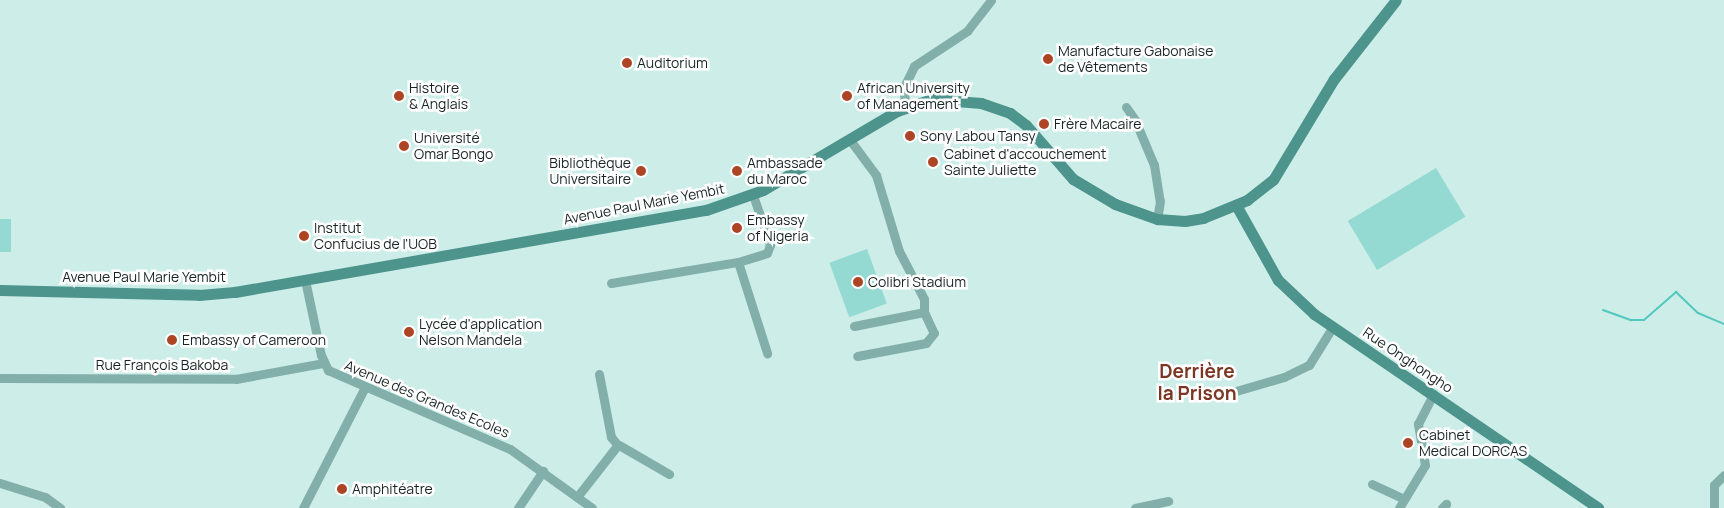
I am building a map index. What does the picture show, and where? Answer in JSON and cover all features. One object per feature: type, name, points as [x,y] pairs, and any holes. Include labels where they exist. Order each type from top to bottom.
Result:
[{"type":"main road","name":"Avenue Paul Marie Yembit","points":[[0,290],[212,295],[679,215],[722,206],[753,195],[906,107],[947,98],[1002,109],[1026,125],[1081,185],[1114,204],[1157,219],[1185,221],[1204,218],[1236,205],[1266,187],[1281,170],[1337,75],[1396,0]]},
{"type":"main road","name":"Rue Onghongho","points":[[1236,205],[1278,280],[1332,328],[1433,394],[1598,508]]},
{"type":"street","points":[[906,107],[903,89],[914,66],[968,31],[990,0]]},
{"type":"street","points":[[1126,107],[1136,120],[1152,158],[1160,201],[1157,219]]},
{"type":"street","points":[[850,140],[876,175],[898,251],[924,299],[924,312],[934,333],[930,341],[857,356]]},
{"type":"street","points":[[611,283],[738,262],[760,257],[767,253],[770,245],[753,195]]},
{"type":"street","points":[[738,262],[767,353]]},
{"type":"street","points":[[305,280],[323,363]]},
{"type":"street","points":[[854,326],[924,312]]},
{"type":"street","points":[[1236,391],[1284,377],[1309,365],[1332,328]]},
{"type":"street","name":"Rue François Bakoba","points":[[0,378],[236,378],[323,363]]},
{"type":"street","name":"Avenue des Grandes Ecoles","points":[[323,363],[336,375],[489,439],[543,471],[592,508]]},
{"type":"street","points":[[599,374],[611,437],[617,445],[668,474]]},
{"type":"street","points":[[303,508],[365,387]]},
{"type":"street","points":[[1399,508],[1425,465],[1418,424],[1433,394]]},
{"type":"street","points":[[577,497],[615,453],[617,445]]},
{"type":"street","points":[[518,508],[543,471]]},
{"type":"street","points":[[1724,475],[1714,486],[1714,506],[1724,502]]},
{"type":"street","points":[[0,483],[45,496],[60,508]]},
{"type":"street","points":[[1372,484],[1404,499]]},
{"type":"street","points":[[1135,508],[1168,501]]},
{"type":"shaded area","points":[[1436,168],[1465,217],[1377,270],[1348,221]]},
{"type":"shaded area","points":[[0,219],[11,219],[11,252],[0,252]]},
{"type":"shaded area","name":"Colibri Stadium","points":[[867,249],[887,304],[849,317],[829,263]]},
{"type":"waterway","points":[[1603,310],[1631,320],[1644,320],[1676,292],[1698,313],[1724,324]]},
{"type":"place","name":"Manufacture Gabonaise de Vêtements","points":[[1048,59]]},
{"type":"place","name":"Auditorium","points":[[627,63]]},
{"type":"place","name":"Histoire & Anglais","points":[[399,96]]},
{"type":"place","name":"African University of Management","points":[[847,96]]},
{"type":"place","name":"Frère Macaire","points":[[1044,124]]},
{"type":"place","name":"Sony Labou Tansy","points":[[910,136]]},
{"type":"place","name":"Université Omar Bongo","points":[[404,146]]},
{"type":"place","name":"Cabinet d'accouchement Sainte Juliette","points":[[933,162]]},
{"type":"place","name":"Bibliothèque Universitaire","points":[[641,171]]},
{"type":"place","name":"Ambassade du Maroc","points":[[737,171]]},
{"type":"place","name":"Embassy of Nigeria","points":[[737,228]]},
{"type":"place","name":"Institut Confucius de l'UOB","points":[[304,236]]},
{"type":"place","name":"Colibri Stadium","points":[[858,282]]},
{"type":"place","name":"Lycée d'application Nelson Mandela","points":[[409,332]]},
{"type":"place","name":"Embassy of Cameroon","points":[[172,340]]},
{"type":"place","name":"Cabinet Medical DORCAS","points":[[1408,443]]},
{"type":"place","name":"Amphitéatre","points":[[342,489]]},
{"type":"district","name":"Derrière la Prison","points":[[1197,383]]}]
